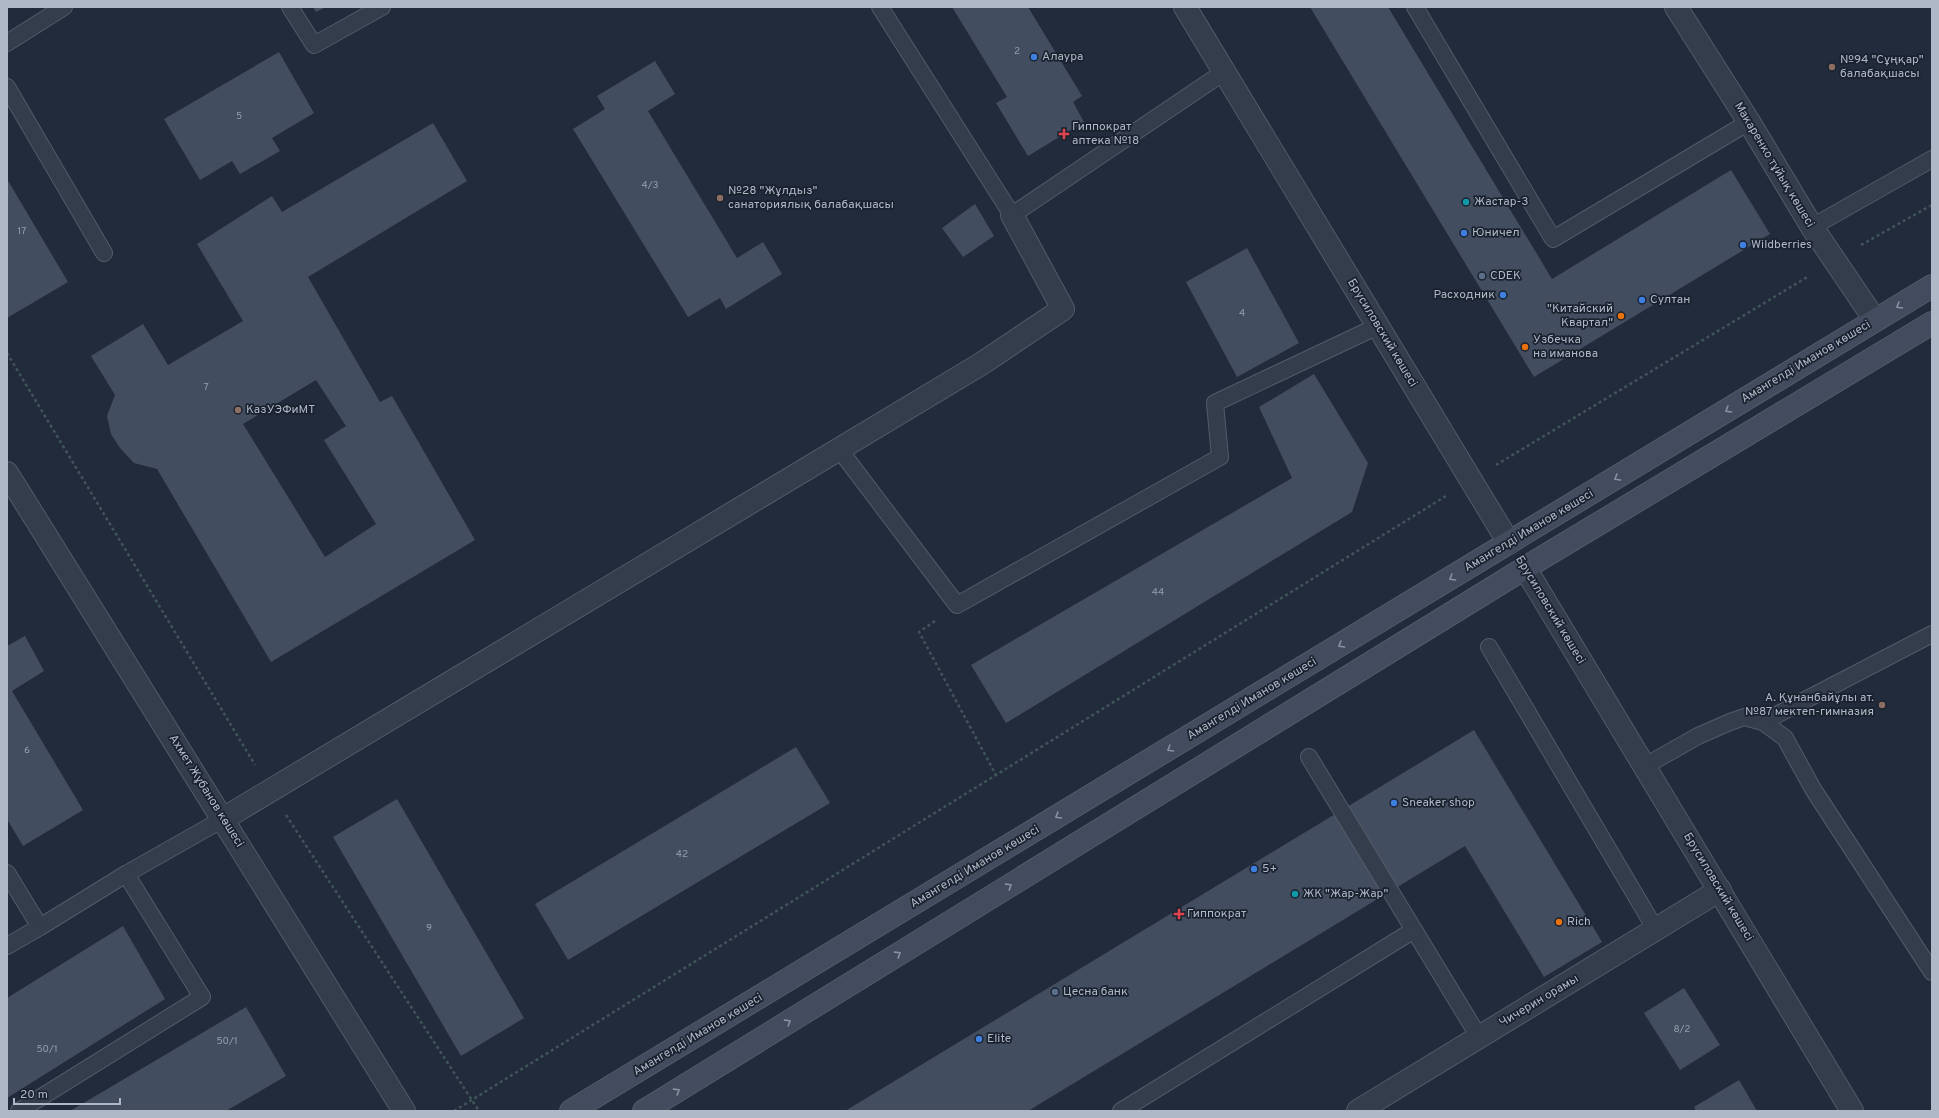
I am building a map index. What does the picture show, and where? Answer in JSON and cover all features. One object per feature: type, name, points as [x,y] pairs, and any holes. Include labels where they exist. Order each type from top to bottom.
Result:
[{"type":"main road","name":"Амангелді Иманов көшесі","points":[[571,1111],[1932,286]]},
{"type":"main road","points":[[644,1111],[1524,568],[1932,323]]},
{"type":"main road","name":"Брусиловский көшесі","points":[[1509,543],[1524,568]]},
{"type":"street","name":"Брусиловский көшесі","points":[[1184,7],[1509,543]]},
{"type":"street","name":"Макаренко тұйық көшесі","points":[[1676,7],[1749,122],[1812,227],[1875,320]]},
{"type":"street","points":[[224,819],[981,364],[1063,309],[1012,215]]},
{"type":"street","name":"Ахмет Жұбанов көшесі","points":[[7,473],[224,819],[404,1111]]},
{"type":"street","name":"Брусиловский көшесі","points":[[1524,568],[1720,890],[1852,1111]]},
{"type":"street","name":"Чичерин орамы","points":[[1358,1111],[1720,890]]},
{"type":"lane","points":[[7,43],[64,7]]},
{"type":"lane","points":[[290,7],[314,45],[382,7]]},
{"type":"lane","points":[[880,7],[1012,215],[1224,72]]},
{"type":"lane","points":[[1415,7],[1553,239],[1749,122]]},
{"type":"lane","points":[[7,87],[104,253]]},
{"type":"lane","points":[[1812,227],[1932,159]]},
{"type":"lane","points":[[839,449],[957,604],[1220,457],[1215,403],[1378,326]]},
{"type":"lane","points":[[1764,722],[1932,634]]},
{"type":"lane","points":[[1489,647],[1656,930]]},
{"type":"lane","points":[[1645,766],[1698,736],[1730,722],[1744,717],[1764,722],[1785,738],[1812,788],[1932,972]]},
{"type":"lane","points":[[1310,757],[1479,1037]]},
{"type":"lane","points":[[7,946],[126,874],[224,819]]},
{"type":"lane","points":[[7,873],[40,927]]},
{"type":"lane","points":[[19,1111],[202,997],[126,874]]},
{"type":"lane","points":[[1121,1111],[1414,930]]},
{"type":"path","points":[[454,1111],[1471,480],[1835,260],[1932,205]]},
{"type":"path","points":[[7,353],[270,791],[479,1111]]},
{"type":"path","points":[[957,604],[919,632],[996,775]]},
{"type":"building","points":[[313,7],[326,7],[316,12]]},
{"type":"building","points":[[952,7],[1028,7],[1082,96],[1073,102],[1084,122],[1028,156],[996,103],[1007,97]]},
{"type":"building","name":"Жастар-3","points":[[1310,7],[1388,7],[1552,279],[1731,170],[1770,234],[1534,377]]},
{"type":"building","points":[[279,52],[314,113],[272,138],[280,151],[240,174],[232,161],[200,180],[164,119]]},
{"type":"building","points":[[655,61],[675,94],[648,111],[737,258],[763,242],[782,274],[726,309],[720,298],[688,317],[573,129],[605,109],[597,96]]},
{"type":"building","points":[[433,123],[467,181],[308,277],[380,402],[392,396],[475,540],[271,662],[157,469],[134,463],[120,448],[111,434],[107,416],[115,395],[91,356],[143,324],[168,365],[243,321],[197,244],[272,196],[282,212]],"holes":[[[316,380],[346,426],[324,440],[376,524],[325,557],[243,424]]]},
{"type":"building","points":[[7,179],[68,282],[7,318]]},
{"type":"building","points":[[975,204],[994,236],[963,257],[942,228]]},
{"type":"building","points":[[1247,248],[1299,343],[1237,377],[1186,282]]},
{"type":"building","points":[[1314,374],[1368,463],[1352,512],[1006,723],[971,665],[1292,478],[1259,407]]},
{"type":"building","points":[[25,636],[44,671],[12,691],[83,810],[23,846],[7,819],[7,646]]},
{"type":"building","name":"ЖК \"Жар-Жар\"","points":[[1474,730],[1602,942],[1544,977],[1465,846],[1028,1111],[845,1111]]},
{"type":"building","points":[[796,747],[830,803],[568,960],[535,904]]},
{"type":"building","points":[[397,799],[524,1018],[461,1056],[333,837]]},
{"type":"building","points":[[123,926],[165,999],[7,1098],[7,998]]},
{"type":"building","points":[[1684,988],[1720,1045],[1680,1070],[1644,1013]]},
{"type":"building","points":[[246,1007],[286,1076],[226,1111],[70,1111]]},
{"type":"building","points":[[1739,1080],[1757,1111],[1696,1111],[1694,1107]]},
{"type":"place","name":"Алаура","points":[[1034,57]]},
{"type":"place","name":"№94 \"Сұңқар\" балабақшасы","points":[[1832,67]]},
{"type":"place","name":"Гиппократ аптека №18","points":[[1064,134]]},
{"type":"place","name":"№28 \"Жұлдыз\" санаториялық балабақшасы","points":[[720,198]]},
{"type":"place","name":"Жастар-3","points":[[1466,202]]},
{"type":"place","name":"Юничел","points":[[1464,233]]},
{"type":"place","name":"Wildberries","points":[[1743,245]]},
{"type":"place","name":"CDEK","points":[[1482,276]]},
{"type":"place","name":"Расходник","points":[[1503,295]]},
{"type":"place","name":"Султан","points":[[1642,300]]},
{"type":"place","name":"\"Китайский Квартал\"","points":[[1621,316]]},
{"type":"place","name":"Узбечка на иманова","points":[[1525,347]]},
{"type":"place","name":"КазУЭФиМТ","points":[[238,410]]},
{"type":"place","name":"А. Құнанбайұлы ат. №87 мектеп-гимназия","points":[[1882,705]]},
{"type":"place","name":"Sneaker shop","points":[[1394,803]]},
{"type":"place","name":"5+","points":[[1254,869]]},
{"type":"place","name":"ЖК \"Жар-Жар\"","points":[[1295,894]]},
{"type":"place","name":"Гиппократ","points":[[1179,914]]},
{"type":"place","name":"Rich","points":[[1559,922]]},
{"type":"place","name":"Цесна банк","points":[[1055,992]]},
{"type":"place","name":"Elite","points":[[979,1039]]}]
